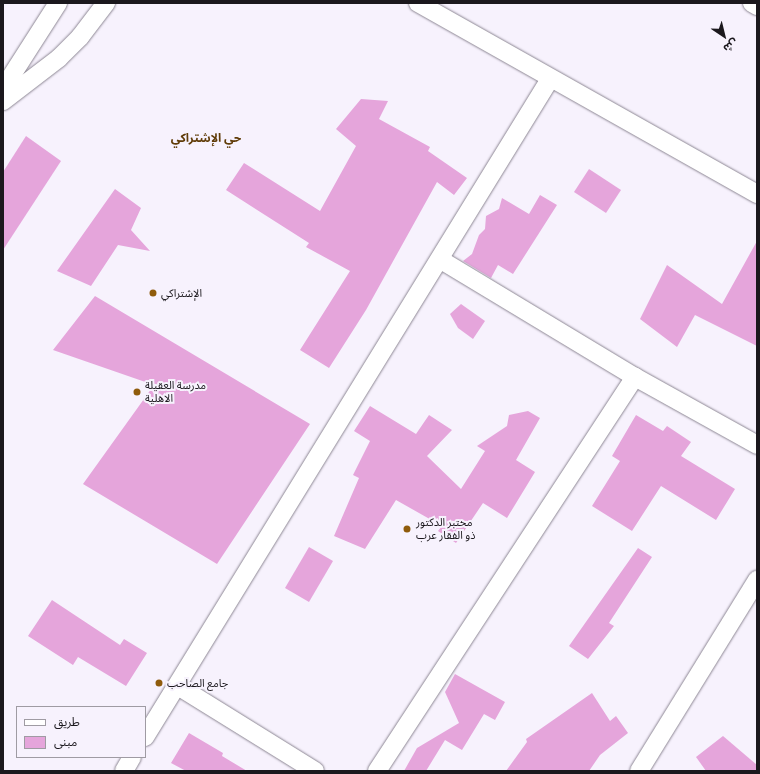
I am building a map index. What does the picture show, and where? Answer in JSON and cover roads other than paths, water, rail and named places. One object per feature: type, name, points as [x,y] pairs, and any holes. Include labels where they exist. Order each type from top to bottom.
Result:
[{"type":"street","points":[[3,89],[58,3]]},
{"type":"street","points":[[418,3],[550,79],[757,194]]},
{"type":"street","points":[[752,3],[757,6]]},
{"type":"street","points":[[3,101],[59,58],[100,5]]},
{"type":"street","points":[[146,735],[441,260],[550,79]]},
{"type":"street","points":[[441,260],[635,377],[757,445]]},
{"type":"street","points":[[377,771],[635,377]]},
{"type":"street","points":[[639,771],[757,580]]},
{"type":"street","points":[[178,686],[315,771]]},
{"type":"street","points":[[124,771],[131,758]]},
{"type":"place","name":"الإشتراكي","points":[[153,293]]},
{"type":"place","name":"مدرسة العقيلة الاهلية","points":[[137,392]]},
{"type":"place","name":"مختبر الدكتور ذو الفقار عرب","points":[[407,529]]},
{"type":"place","name":"جامع الصاحب","points":[[159,683]]},
{"type":"district","name":"حي الإشتراكي","points":[[206,138]]}]
